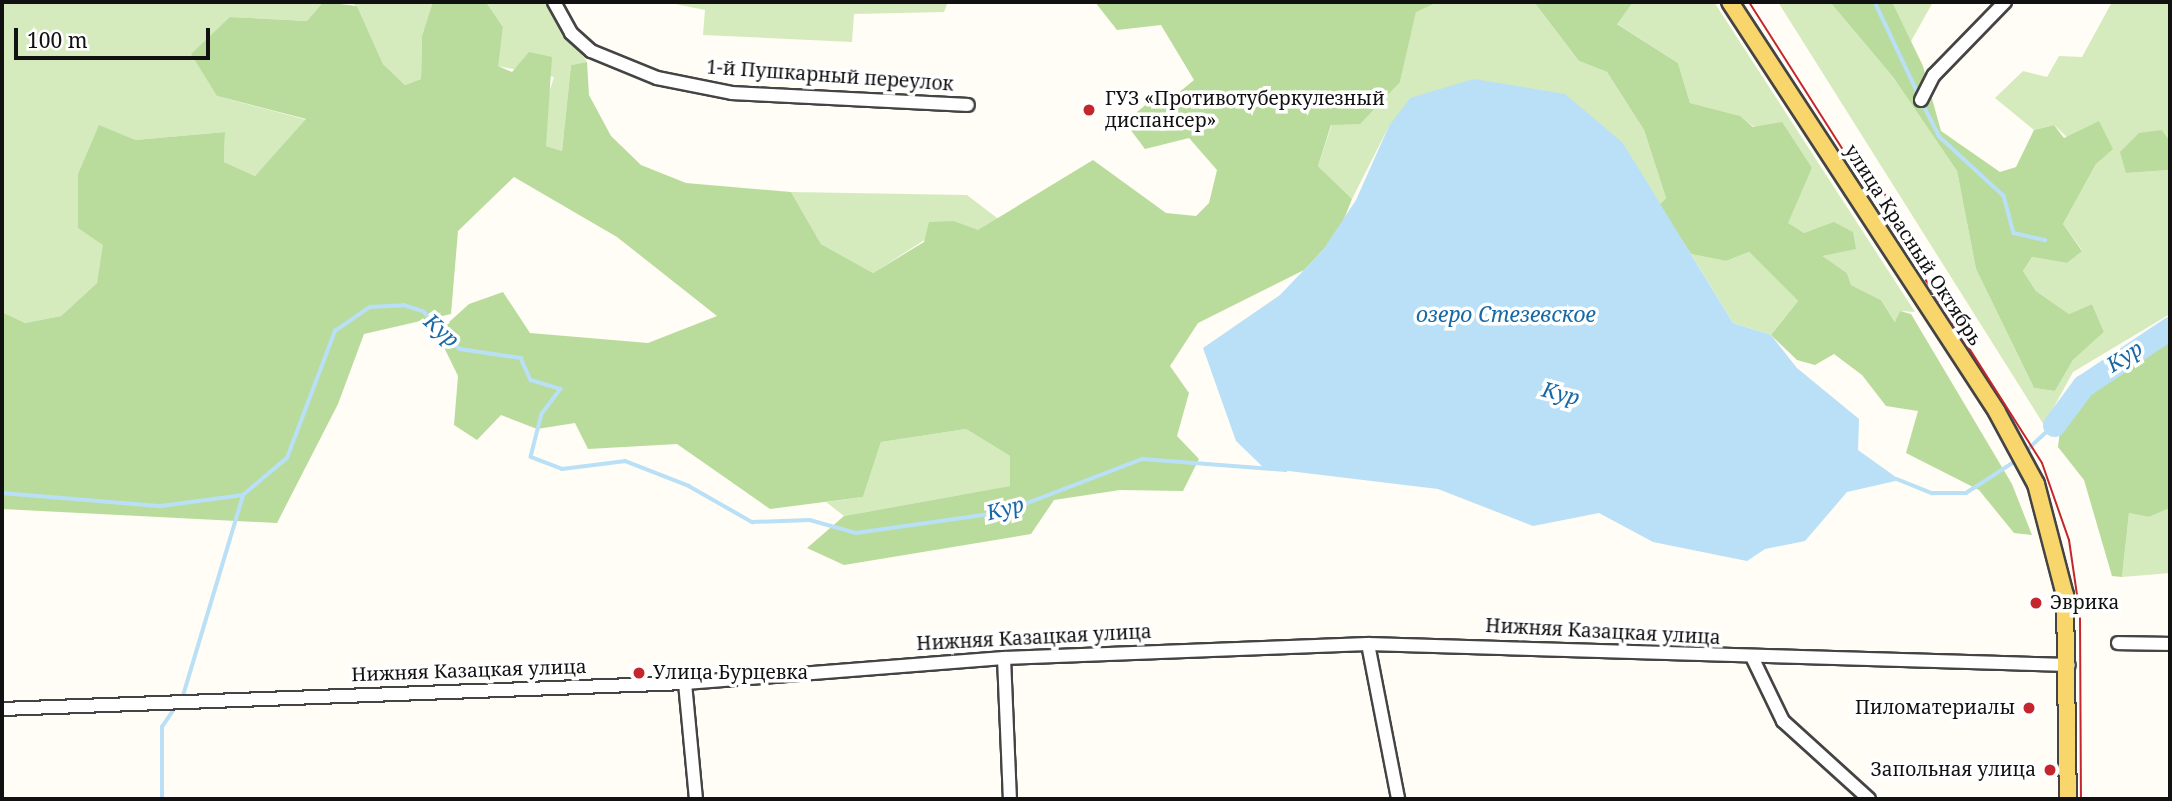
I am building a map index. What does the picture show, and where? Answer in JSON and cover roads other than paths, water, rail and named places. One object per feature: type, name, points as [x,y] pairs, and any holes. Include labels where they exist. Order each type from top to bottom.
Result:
[{"type":"main road","name":"улица Красный Октябрь","points":[[1730,2],[1997,412],[2048,518],[2065,595],[2070,664]]},
{"type":"main road","points":[[2068,799],[2070,664]]},
{"type":"street","name":"1-й Пушкарный переулок","points":[[554,2],[571,33],[591,51],[657,78],[732,93],[968,105]]},
{"type":"street","points":[[1921,100],[1934,75],[2005,2]]},
{"type":"street","points":[[2118,643],[2170,643]]},
{"type":"street","points":[[1368,644],[1398,799]]},
{"type":"street","name":"Нижняя Казацкая улица","points":[[2,709],[685,683],[1004,658],[1368,644],[1753,659],[2070,664]]},
{"type":"street","points":[[1004,658],[1010,799]]},
{"type":"street","points":[[1753,659],[1783,721],[1869,799]]},
{"type":"street","points":[[685,683],[696,799]]},
{"type":"water","name":"озеро Стезевское","points":[[1474,79],[1565,94],[1623,143],[1733,323],[1771,335],[1797,368],[1859,419],[1858,450],[1900,480],[1847,492],[1805,541],[1765,549],[1747,561],[1653,542],[1599,513],[1533,526],[1438,489],[1264,468],[1236,441],[1203,348],[1280,295],[1323,250],[1356,200],[1389,126],[1410,98]]},
{"type":"water","points":[[2170,317],[2170,339],[2112,373],[2106,358]]},
{"type":"waterway","points":[[1875,2],[1919,95]]},
{"type":"waterway","points":[[1922,102],[1939,136],[2004,196],[2014,233],[2045,240]]},
{"type":"waterway","name":"Кур","points":[[2,493],[161,506],[243,495],[287,458],[335,331],[370,307],[404,305],[423,311],[460,349],[521,358],[531,380],[561,389],[542,414],[531,457],[562,469],[625,461],[689,486],[752,522],[810,520],[856,533],[1004,512],[1142,459],[1286,470]]},
{"type":"waterway","name":"Кур","points":[[2054,425],[2083,386],[2170,328]]},
{"type":"waterway","name":"Кур","points":[[2025,452],[2054,425]]},
{"type":"waterway","name":"Кур","points":[[1897,479],[1932,493],[1966,493],[2017,460]]},
{"type":"waterway","points":[[182,699],[243,496]]},
{"type":"waterway","points":[[162,799],[162,727],[177,705]]},
{"type":"tram line","points":[[1749,2],[2042,463],[2069,540],[2080,615],[2081,799]]},
{"type":"tram line","points":[[1873,176],[1928,262]]},
{"type":"place","name":"ГУЗ «Противотуберкулезный диспансер»","points":[[1089,110]]},
{"type":"place","name":"Эврика","points":[[2036,603]]},
{"type":"place","name":"Улица Бурцевка","points":[[639,673]]},
{"type":"place","name":"Пиломатериалы","points":[[2029,708]]},
{"type":"place","name":"Запольная улица","points":[[2050,770]]}]
